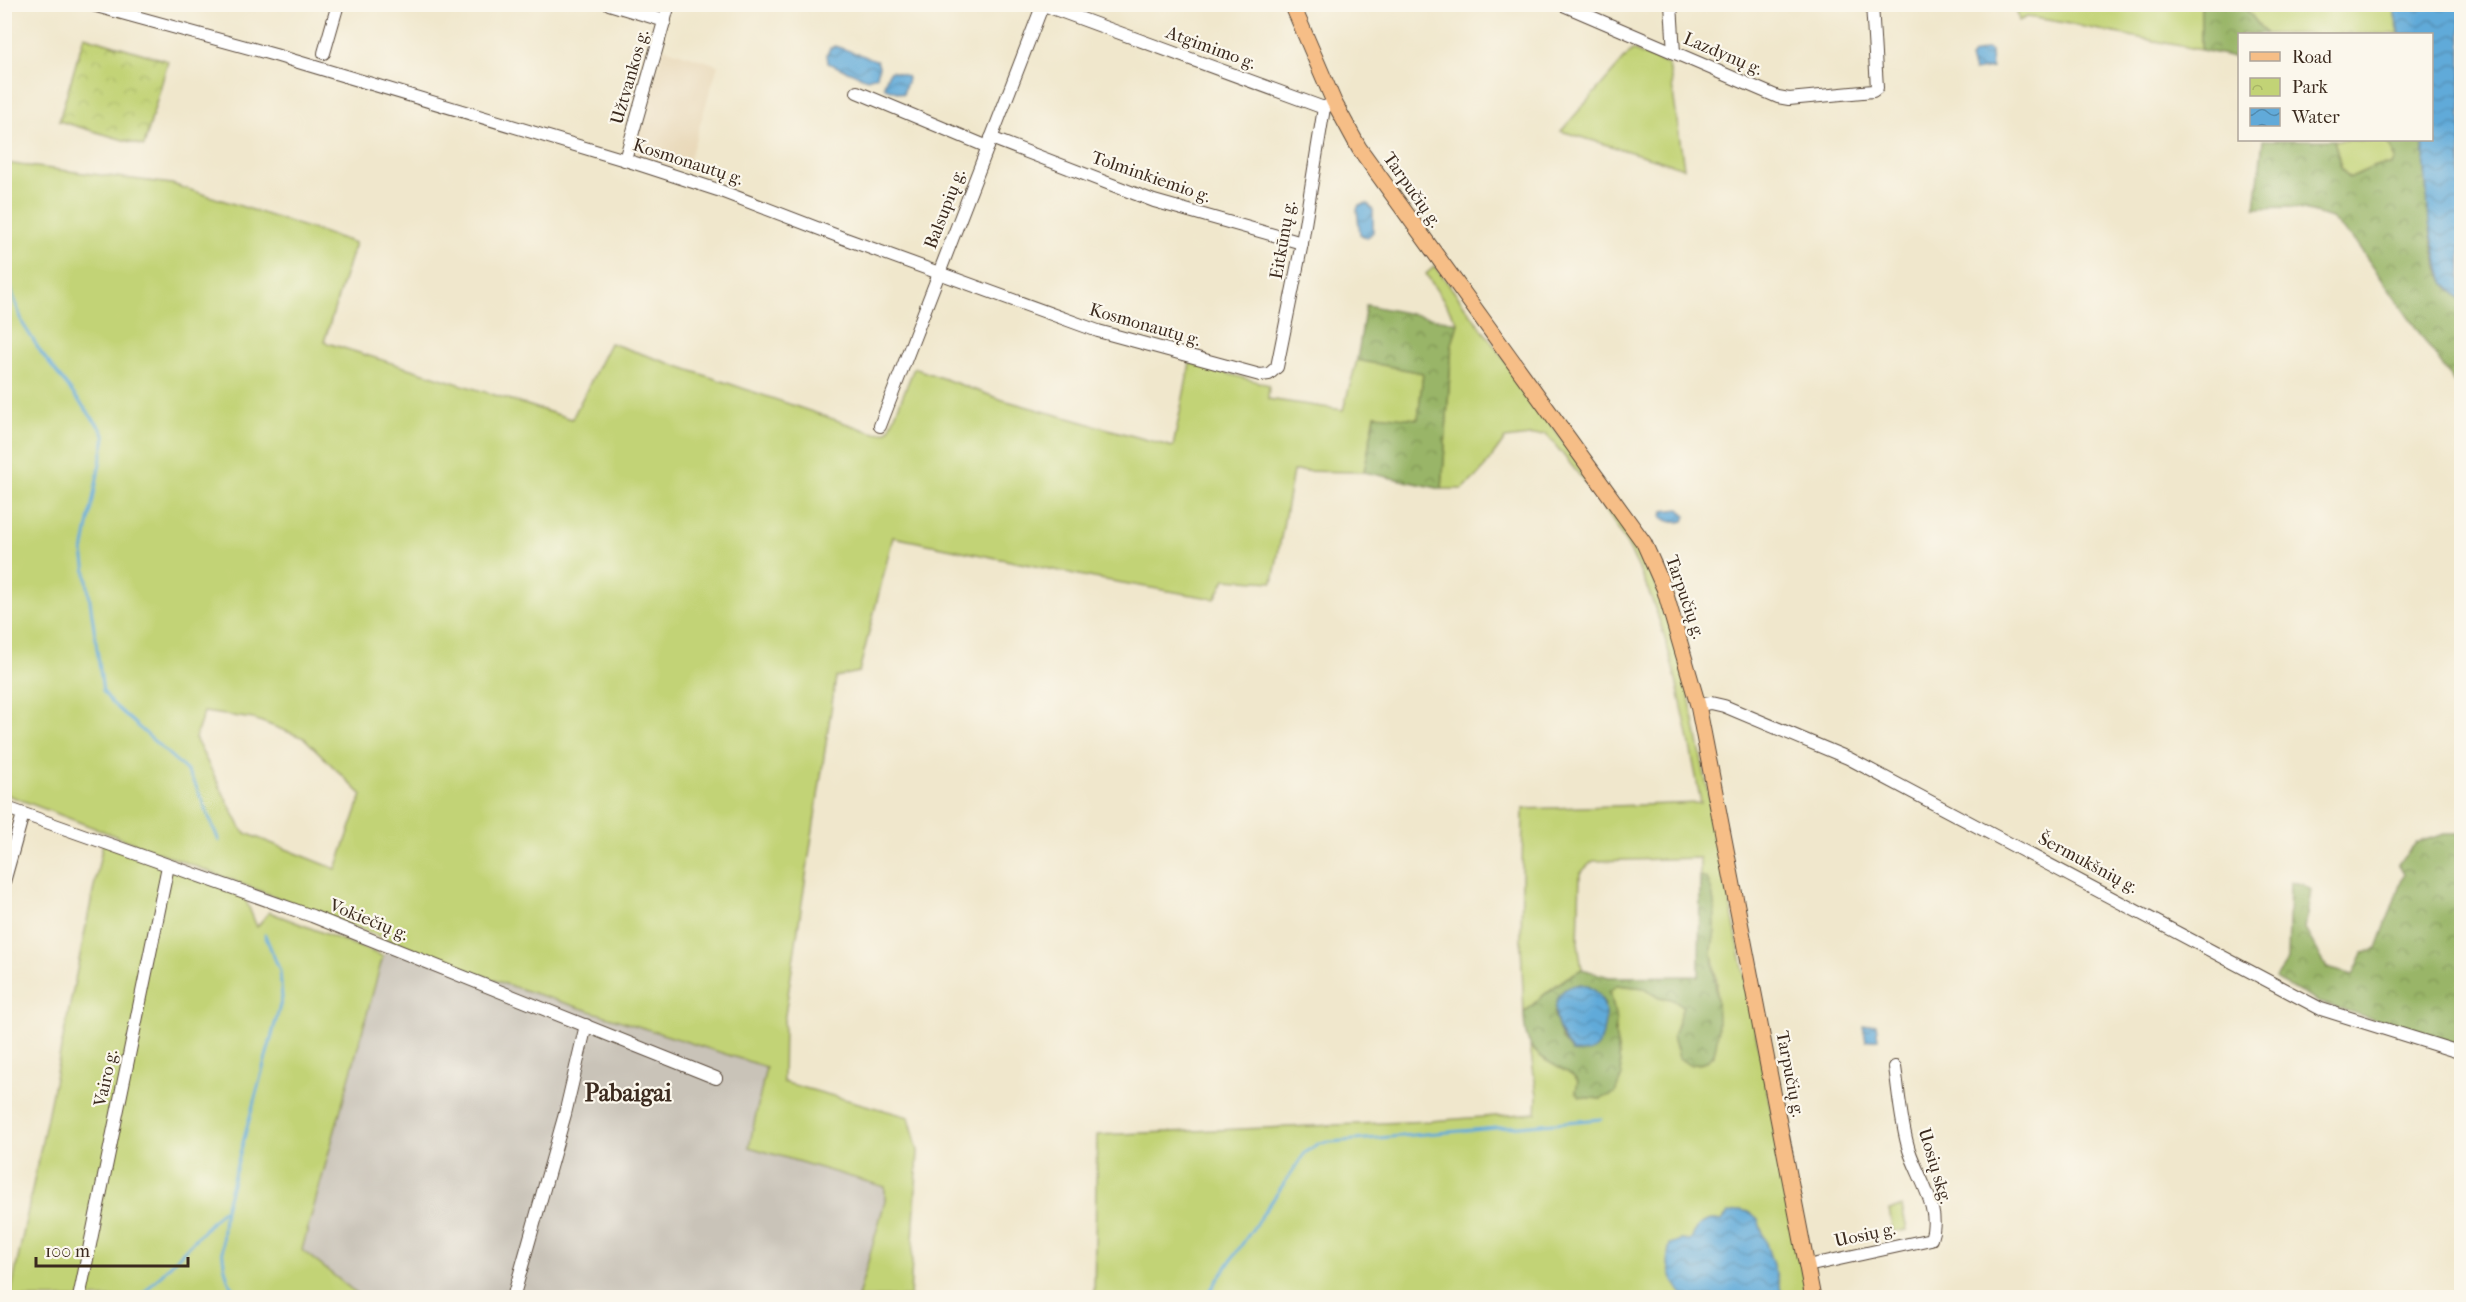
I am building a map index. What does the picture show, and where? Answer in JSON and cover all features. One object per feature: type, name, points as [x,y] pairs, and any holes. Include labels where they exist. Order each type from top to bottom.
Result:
[{"type":"main road","name":"Tarpučių g.","points":[[1292,4],[1329,105],[1386,188],[1644,543],[1664,588],[1698,705],[1813,1298]]},
{"type":"street","name":"Kosmonautų g.","points":[[89,4],[275,55],[625,160],[718,190],[1098,331],[1249,373],[1269,374]]},
{"type":"street","points":[[324,53],[338,4]]},
{"type":"street","points":[[609,4],[665,21]]},
{"type":"street","name":"Užtvankos g.","points":[[625,160],[669,4]]},
{"type":"street","name":"Lazdynų g.","points":[[1561,4],[1778,97],[1789,99],[1873,91],[1877,88],[1872,4]]},
{"type":"street","points":[[1671,4],[1674,53]]},
{"type":"street","name":"Atgimimo g.","points":[[1042,5],[1329,105]]},
{"type":"street","name":"Balsupių g.","points":[[880,426],[1042,5]]},
{"type":"street","name":"Tolminkiemio g.","points":[[857,92],[990,143],[1154,201],[1302,243]]},
{"type":"street","name":"Eitkūnų g.","points":[[1269,374],[1277,367],[1329,105]]},
{"type":"street","name":"Šermukšnių g.","points":[[1698,705],[1711,703],[1724,706],[1848,758],[2321,1009],[2462,1053]]},
{"type":"street","name":"Vokiečių g.","points":[[4,807],[312,916],[716,1078]]},
{"type":"street","points":[[4,882],[23,814]]},
{"type":"street","name":"Vairo g.","points":[[79,1298],[168,866]]},
{"type":"street","points":[[513,1298],[565,1114],[586,1025]]},
{"type":"street","name":"Uosių skg.","points":[[1895,1067],[1910,1152],[1923,1181],[1931,1209],[1935,1229],[1931,1239]]},
{"type":"street","name":"Uosių g.","points":[[1807,1266],[1931,1239]]},
{"type":"shaded area","points":[[664,48],[718,65],[686,171],[631,153]]},
{"type":"shaded area","points":[[390,939],[505,984],[767,1067],[749,1147],[885,1187],[885,1201],[858,1297],[361,1297],[302,1251],[383,956]]},
{"type":"green space","points":[[2015,5],[2201,5],[2201,50],[2054,21],[2027,17],[2019,21]]},
{"type":"green space","points":[[2201,5],[2243,5],[2265,33],[2238,33],[2238,58],[2201,50]]},
{"type":"green space","points":[[2243,5],[2393,5],[2399,33],[2265,33]]},
{"type":"green space","points":[[84,36],[168,61],[144,146],[59,121]]},
{"type":"green space","points":[[1632,50],[1669,65],[1684,168],[1561,131]]},
{"type":"green space","points":[[2263,141],[2334,141],[2341,168],[2349,178],[2375,166],[2392,165],[2395,160],[2391,147],[2385,141],[2423,141],[2428,214],[2434,254],[2445,283],[2461,300],[2461,392],[2357,244],[2331,218],[2288,207],[2255,208]]},
{"type":"green space","points":[[2334,141],[2385,141],[2391,147],[2395,160],[2392,165],[2375,166],[2349,178],[2341,168]]},
{"type":"green space","points":[[4,163],[172,184],[355,243],[324,342],[572,419],[610,343],[874,433],[889,430],[914,368],[1003,400],[1173,447],[1190,363],[1269,385],[1268,399],[1343,410],[1357,360],[1423,373],[1418,420],[1375,415],[1364,472],[1293,471],[1273,582],[1225,579],[1215,599],[1094,578],[893,537],[859,672],[836,677],[784,1022],[783,1082],[909,1117],[918,1151],[910,1297],[858,1297],[885,1201],[885,1187],[749,1147],[766,1067],[505,984],[5,794]],"holes":[[[204,712],[254,719],[304,738],[362,795],[336,869],[243,832],[195,738]]]},
{"type":"green space","points":[[1435,266],[1525,387],[1649,564],[1682,660],[1808,1297],[1094,1298],[1097,1135],[1430,1121],[1536,1113],[1537,1095],[1530,1047],[1545,1060],[1573,1074],[1578,1081],[1576,1092],[1580,1097],[1601,1099],[1619,1055],[1615,1033],[1616,1020],[1610,990],[1617,985],[1645,988],[1659,997],[1673,999],[1683,1006],[1689,1065],[1704,1063],[1714,1055],[1717,983],[1712,953],[1712,938],[1715,932],[1713,896],[1707,879],[1700,877],[1700,858],[1593,861],[1580,873],[1578,943],[1582,969],[1551,989],[1524,1013],[1521,945],[1523,809],[1701,803],[1672,662],[1650,593],[1618,529],[1593,492],[1546,434],[1505,439],[1481,472],[1463,489],[1442,489],[1452,344],[1458,323],[1426,274]]},
{"type":"green space","points":[[1366,305],[1458,323],[1452,344],[1442,489],[1364,472],[1375,415],[1418,419],[1423,373],[1357,360]]},
{"type":"green space","points":[[2444,834],[2461,834],[2461,1046],[2318,1002],[2275,979],[2288,960],[2290,882],[2302,884],[2311,890],[2305,929],[2327,968],[2353,975],[2363,953],[2377,948],[2404,874],[2398,864],[2416,843]]},
{"type":"green space","points":[[103,843],[243,893],[257,927],[269,912],[383,956],[302,1250],[361,1297],[10,1298]]},
{"type":"green space","points":[[1700,877],[1707,879],[1710,885],[1715,910],[1712,951],[1718,1030],[1714,1053],[1709,1059],[1704,1063],[1689,1065],[1679,1058],[1673,1036],[1683,1006],[1673,999],[1659,997],[1645,988],[1617,985],[1610,991],[1616,1020],[1615,1033],[1622,1076],[1615,1093],[1601,1099],[1580,1097],[1576,1092],[1578,1081],[1542,1057],[1528,1040],[1524,1013],[1551,989],[1582,969],[1609,977],[1699,976]],"holes":[[[1590,987],[1605,1004],[1572,1052],[1562,1039],[1554,1013]]]},
{"type":"green space","points":[[1902,1207],[1907,1230],[1893,1232],[1889,1210]]},
{"type":"water","points":[[2393,5],[2461,5],[2461,300],[2444,282],[2429,223],[2423,141],[2433,141],[2433,33],[2399,33]]},
{"type":"water","points":[[835,46],[876,60],[879,66],[877,76],[867,79],[828,63],[827,54],[830,48]]},
{"type":"water","points":[[1985,49],[1991,52],[1992,68],[1974,71],[1970,59],[1973,54]]},
{"type":"water","points":[[889,72],[907,76],[903,94],[885,88]]},
{"type":"water","points":[[1367,203],[1373,210],[1373,232],[1367,238],[1360,234],[1357,210],[1359,205]]},
{"type":"water","points":[[1680,509],[1686,516],[1684,521],[1672,522],[1662,517],[1663,511]]},
{"type":"water","points":[[1581,984],[1599,995],[1604,1007],[1605,1021],[1599,1045],[1592,1051],[1581,1053],[1572,1052],[1566,1043],[1557,1022],[1556,1012],[1561,994],[1569,987]]},
{"type":"water","points":[[1876,1024],[1878,1039],[1866,1041],[1863,1026]]},
{"type":"water","points":[[1741,1210],[1751,1213],[1758,1219],[1782,1297],[1735,1297],[1731,1294],[1728,1297],[1684,1297],[1675,1285],[1668,1266],[1670,1244],[1681,1240],[1690,1241],[1701,1224],[1710,1220],[1721,1221],[1729,1213]]},
{"type":"waterway","points":[[4,270],[23,324],[42,354],[105,437],[83,552],[103,691],[111,702],[186,770],[196,786],[219,841]]},
{"type":"waterway","points":[[238,1298],[227,1278],[224,1266],[222,1243],[225,1209],[282,998],[280,971],[265,935]]},
{"type":"waterway","points":[[1205,1298],[1305,1153],[1319,1143],[1601,1119]]},
{"type":"waterway","points":[[139,1298],[223,1210]]},
{"type":"district","name":"Pabaigai","points":[[628,1093]]}]
